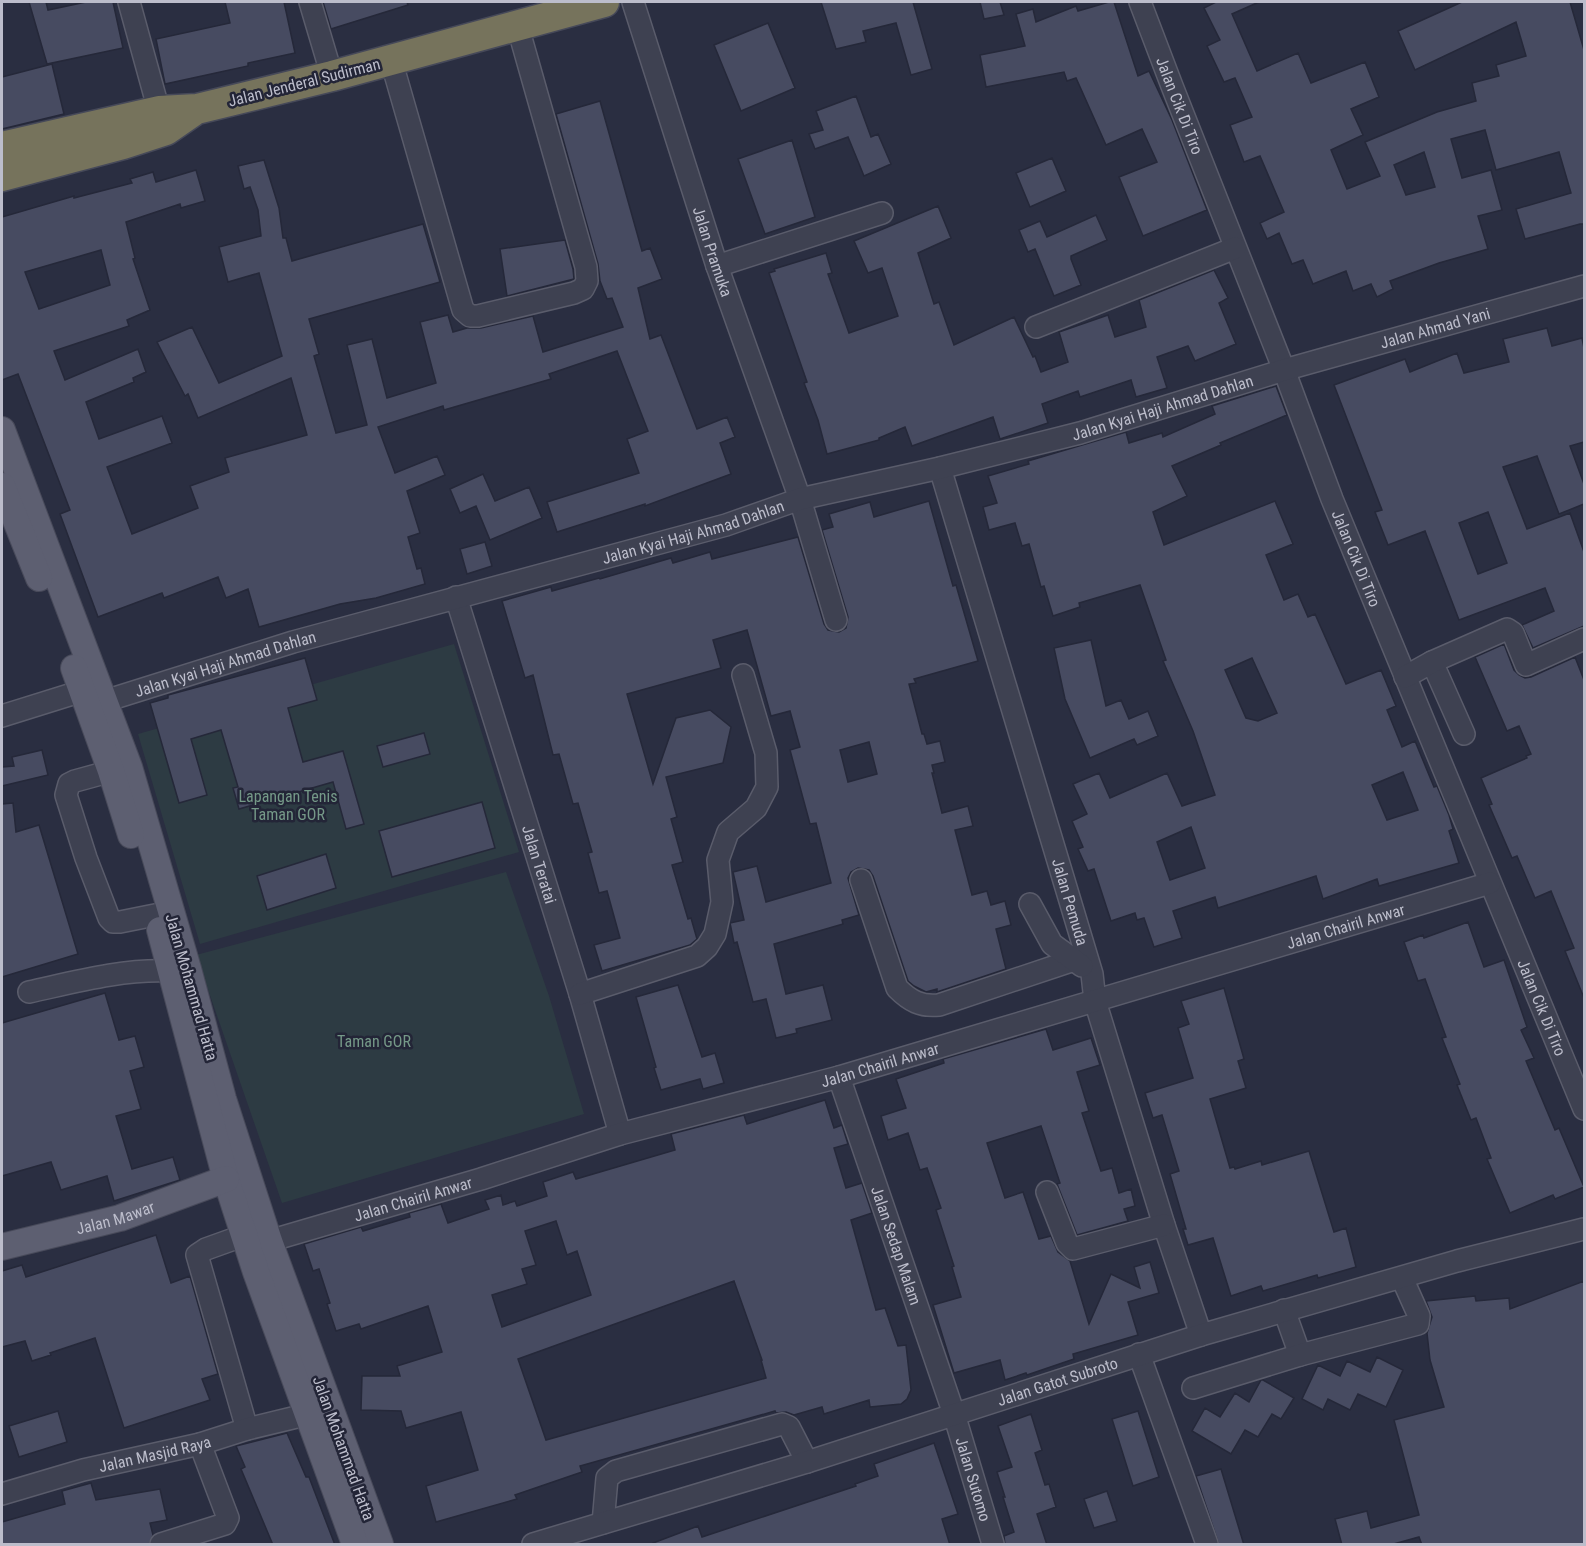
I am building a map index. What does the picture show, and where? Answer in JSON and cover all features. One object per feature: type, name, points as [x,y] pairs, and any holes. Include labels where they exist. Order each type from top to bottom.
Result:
[{"type":"highway","name":"Jalan Jenderal Sudirman","points":[[2,147],[159,111],[197,109],[332,76],[604,2]]},
{"type":"highway","points":[[2,176],[123,144],[166,130],[197,109]]},
{"type":"main road","name":"Jalan Mohammad Hatta","points":[[2,430],[105,701],[120,769],[179,970],[226,1179],[257,1238],[380,1545]]},
{"type":"main road","name":"Jalan Mohammad Hatta","points":[[2,486],[63,634],[82,691],[120,769]]},
{"type":"main road","name":"Jalan Mohammad Hatta","points":[[179,970],[223,1099],[257,1238],[256,1272],[355,1545]]},
{"type":"main road","name":"Jalan Mawar","points":[[2,1247],[120,1218],[226,1179]]},
{"type":"street","points":[[129,2],[159,111]]},
{"type":"street","points":[[310,2],[332,76]]},
{"type":"street","name":"Jalan Pramuka","points":[[633,2],[717,266],[800,499],[836,620]]},
{"type":"street","name":"Jalan Cik Di Tiro","points":[[1140,2],[1284,369],[1332,499],[1584,1109]]},
{"type":"street","points":[[391,60],[463,310],[470,316],[478,316],[574,293],[583,289],[587,281],[586,267],[517,24]]},
{"type":"street","points":[[717,266],[882,213]]},
{"type":"street","points":[[1036,327],[1235,248]]},
{"type":"street","name":"Jalan Ahmad Yani","points":[[1284,369],[1584,286]]},
{"type":"street","name":"Jalan Kyai Haji Ahmad Dahlan","points":[[105,701],[293,642],[726,525],[800,499],[940,468],[1080,433],[1284,369]]},
{"type":"street","name":"Jalan Pemuda","points":[[940,468],[1092,974],[1095,1001],[1164,1225],[1201,1335]]},
{"type":"street","name":"Jalan Teratai","points":[[456,597],[620,1134]]},
{"type":"street","points":[[1405,677],[1432,662],[1507,629],[1513,633],[1526,665],[1584,639]]},
{"type":"street","points":[[1432,662],[1464,734]]},
{"type":"street","points":[[579,994],[697,956],[708,947],[715,934],[722,902],[718,860],[728,832],[756,808],[767,788],[766,753],[743,675]]},
{"type":"street","points":[[2,716],[82,691]]},
{"type":"street","points":[[120,769],[69,784],[66,795],[108,918],[113,922],[120,922],[163,913]]},
{"type":"street","points":[[861,880],[897,988],[908,998],[925,1006],[939,1005],[1074,960]]},
{"type":"street","name":"Jalan Chairil Anwar","points":[[247,1429],[197,1255],[206,1249],[257,1238],[481,1179],[620,1134],[839,1077],[1490,883]]},
{"type":"street","points":[[1030,904],[1052,944],[1092,974]]},
{"type":"street","points":[[29,992],[124,973],[179,970]]},
{"type":"street","name":"Jalan Sedap Malam","points":[[839,1077],[954,1414]]},
{"type":"street","points":[[1047,1192],[1067,1243],[1073,1249],[1164,1225]]},
{"type":"street","name":"Jalan Gatot Subroto","points":[[533,1545],[807,1462],[1138,1354],[1284,1310],[1457,1261],[1584,1229]]},
{"type":"street","points":[[1193,1388],[1300,1355],[1418,1324],[1419,1316],[1402,1278]]},
{"type":"street","points":[[1284,1310],[1300,1355]]},
{"type":"street","points":[[1138,1354],[1207,1545]]},
{"type":"street","name":"Jalan Masjid Raya","points":[[2,1494],[83,1470],[200,1444],[247,1429],[309,1414]]},
{"type":"street","name":"Jalan Sutomo","points":[[954,1414],[993,1545]]},
{"type":"street","points":[[603,1522],[607,1478],[616,1471],[782,1424],[789,1427],[807,1462]]},
{"type":"street","points":[[162,1544],[225,1524],[228,1518],[200,1444]]},
{"type":"green space","name":"Lapangan Tenis Taman GOR","points":[[454,644],[519,852],[200,944],[138,734]]},
{"type":"green space","name":"Taman GOR","points":[[506,872],[549,996],[584,1114],[282,1203],[196,955]]},
{"type":"building","points":[[29,2],[46,2],[48,10],[86,2],[113,2],[123,48],[47,64]]},
{"type":"building","points":[[225,2],[284,2],[295,53],[165,84],[156,39],[230,23]]},
{"type":"building","points":[[323,2],[407,2],[408,5],[331,29]]},
{"type":"building","points":[[821,2],[913,2],[932,69],[911,75],[896,23],[863,31],[866,42],[836,49]]},
{"type":"building","points":[[980,2],[1000,2],[1004,15],[984,19]]},
{"type":"building","points":[[1114,2],[1138,76],[1149,71],[1172,120],[1207,210],[1143,236],[1119,177],[1157,162],[1142,129],[1106,145],[1076,78],[1067,81],[1064,72],[986,87],[980,55],[1025,46],[1016,14],[1033,9],[1036,22],[1076,6],[1078,11]]},
{"type":"building","points":[[1216,2],[1259,2],[1232,14],[1257,71],[1298,53],[1311,83],[1365,62],[1379,97],[1351,109],[1363,135],[1331,150],[1347,189],[1380,176],[1365,142],[1437,112],[1476,101],[1472,83],[1499,76],[1496,65],[1526,56],[1516,22],[1415,70],[1398,31],[1462,2],[1570,2],[1584,50],[1584,224],[1525,239],[1516,209],[1571,193],[1559,152],[1496,170],[1485,130],[1451,139],[1462,178],[1491,170],[1502,210],[1478,216],[1488,249],[1439,263],[1390,281],[1393,289],[1377,297],[1371,284],[1353,291],[1346,271],[1313,284],[1303,260],[1292,264],[1279,233],[1267,239],[1260,223],[1284,212],[1260,156],[1244,162],[1230,125],[1252,117],[1235,78],[1224,82],[1207,46],[1220,40],[1204,8]],"holes":[[[1424,152],[1435,187],[1406,195],[1394,165]]]},
{"type":"building","points":[[768,23],[795,88],[741,111],[714,45]]},
{"type":"building","points":[[52,64],[64,114],[2,129],[2,77]]},
{"type":"building","points":[[856,96],[871,137],[878,134],[891,164],[864,176],[848,137],[815,149],[809,134],[823,130],[816,111]]},
{"type":"building","points":[[600,101],[642,251],[650,248],[662,279],[638,288],[650,339],[661,335],[697,429],[727,417],[735,437],[720,443],[731,474],[645,506],[645,504],[557,532],[547,502],[639,473],[627,439],[648,431],[617,351],[549,374],[551,379],[444,410],[443,406],[378,427],[395,473],[437,456],[445,475],[407,491],[420,533],[408,537],[417,569],[421,568],[425,584],[376,598],[340,604],[259,627],[248,589],[226,598],[218,577],[164,598],[162,593],[98,617],[60,514],[70,510],[18,374],[2,380],[2,217],[74,196],[74,198],[132,183],[130,179],[153,172],[156,182],[196,170],[205,201],[181,208],[180,204],[126,222],[135,258],[133,259],[150,310],[127,320],[129,326],[54,351],[65,380],[138,349],[146,372],[133,378],[134,382],[86,402],[99,439],[162,416],[172,443],[107,467],[132,534],[198,508],[190,486],[229,472],[225,458],[307,435],[291,378],[198,418],[188,394],[185,396],[157,342],[192,327],[219,383],[282,356],[259,273],[228,282],[219,247],[261,236],[258,210],[250,187],[244,189],[238,166],[264,160],[279,208],[283,238],[286,238],[292,261],[423,224],[440,282],[309,319],[319,354],[314,356],[336,433],[367,425],[347,345],[372,339],[387,398],[436,383],[420,322],[448,315],[453,332],[533,316],[543,352],[623,327],[612,298],[607,299],[600,281],[598,264],[556,114]],"holes":[[[101,250],[110,285],[39,309],[25,272]]]},
{"type":"building","points":[[792,140],[815,217],[765,234],[738,159]]},
{"type":"building","points":[[1052,158],[1066,191],[1030,207],[1016,173]]},
{"type":"building","points":[[938,206],[951,238],[918,253],[934,304],[939,302],[954,345],[1014,317],[1041,372],[1068,362],[1059,332],[1108,315],[1115,337],[1146,327],[1139,300],[1214,270],[1228,298],[1219,303],[1236,344],[1195,361],[1188,346],[1157,357],[1167,388],[1136,397],[1131,380],[1080,397],[1078,391],[1042,404],[1048,423],[1000,439],[993,417],[912,446],[905,427],[879,440],[827,454],[818,420],[804,383],[807,382],[769,273],[775,271],[774,269],[826,253],[832,273],[828,274],[849,333],[898,316],[882,268],[868,273],[854,241]]},
{"type":"building","points":[[1096,215],[1107,240],[1071,256],[1081,285],[1054,296],[1035,249],[1028,252],[1019,230],[1040,221],[1047,237]]},
{"type":"building","points":[[565,240],[574,279],[507,296],[500,249]]},
{"type":"building","points":[[1547,328],[1552,346],[1582,338],[1584,348],[1584,442],[1570,446],[1584,484],[1584,504],[1559,514],[1537,456],[1503,467],[1527,529],[1570,513],[1584,552],[1584,626],[1533,648],[1522,625],[1554,611],[1545,588],[1459,620],[1425,531],[1388,545],[1375,512],[1382,510],[1334,385],[1405,359],[1410,372],[1457,353],[1464,373],[1509,362],[1503,339]],"holes":[[[1488,512],[1507,563],[1478,574],[1459,523]]]},
{"type":"building","points":[[1276,386],[1287,415],[1172,466],[1187,496],[1153,512],[1164,545],[1275,501],[1293,544],[1266,555],[1284,600],[1298,594],[1308,617],[1315,614],[1346,684],[1381,670],[1396,706],[1387,710],[1402,747],[1415,741],[1434,787],[1437,786],[1453,829],[1449,831],[1459,863],[1379,886],[1377,879],[1323,899],[1316,876],[1218,908],[1215,897],[1173,911],[1182,938],[1154,947],[1144,918],[1137,920],[1135,913],[1111,921],[1094,869],[1088,871],[1078,849],[1083,847],[1072,821],[1087,814],[1073,784],[1099,773],[1110,798],[1167,773],[1182,806],[1215,795],[1193,731],[1163,661],[1166,660],[1140,585],[1079,603],[1080,607],[1053,616],[1044,586],[1041,587],[1029,544],[1022,546],[1015,523],[989,530],[983,507],[997,503],[988,476],[1029,464],[1028,461],[1126,432],[1129,443],[1162,433],[1163,437],[1215,414],[1212,406]],"holes":[[[1252,658],[1277,713],[1258,721],[1246,718],[1225,670]],[[1403,772],[1418,810],[1387,820],[1372,785]],[[1191,827],[1205,868],[1170,880],[1157,842]]]},
{"type":"building","points":[[483,474],[495,501],[529,487],[542,518],[490,540],[476,506],[460,513],[450,489]]},
{"type":"building","points":[[929,501],[953,586],[956,585],[978,661],[914,679],[916,683],[909,684],[922,734],[927,744],[940,741],[945,762],[932,765],[934,773],[932,773],[942,813],[968,806],[973,826],[955,830],[972,895],[987,891],[991,905],[1005,901],[1011,925],[996,929],[1006,969],[937,992],[937,989],[926,992],[914,986],[908,981],[873,876],[869,870],[858,868],[851,872],[848,878],[859,915],[842,920],[843,924],[774,944],[786,994],[823,985],[832,1020],[796,1029],[797,1033],[776,1038],[766,999],[753,1002],[737,942],[734,943],[730,923],[744,920],[733,872],[757,866],[766,902],[831,883],[816,823],[810,824],[790,750],[800,747],[790,711],[771,716],[747,630],[713,640],[721,668],[627,694],[653,784],[676,718],[710,710],[731,727],[723,763],[666,777],[677,817],[671,819],[683,862],[672,865],[688,919],[691,918],[697,939],[690,945],[602,971],[594,945],[620,938],[607,891],[599,893],[588,853],[592,852],[578,803],[573,804],[559,754],[553,755],[533,675],[525,678],[502,601],[551,587],[552,591],[600,579],[671,558],[673,563],[710,552],[712,559],[798,537],[824,624],[828,630],[839,632],[846,628],[848,617],[822,530],[833,527],[829,514],[870,502],[874,517]],"holes":[[[869,742],[877,774],[848,782],[840,750]]]},
{"type":"building","points":[[485,542],[492,566],[467,574],[460,549]]},
{"type":"building","points":[[1091,640],[1106,706],[1121,700],[1129,719],[1148,711],[1158,736],[1137,745],[1134,739],[1090,758],[1065,699],[1054,648]]},
{"type":"building","points":[[1504,644],[1514,670],[1525,678],[1575,657],[1584,680],[1584,998],[1565,951],[1574,948],[1551,891],[1535,898],[1517,856],[1512,858],[1489,805],[1492,804],[1481,778],[1527,758],[1526,756],[1531,754],[1519,726],[1507,731],[1475,657]]},
{"type":"building","points":[[305,658],[317,700],[288,708],[303,762],[343,751],[364,824],[346,829],[333,782],[239,809],[233,788],[238,787],[221,730],[191,739],[207,795],[179,803],[150,703],[168,698],[168,695]]},
{"type":"building","points":[[424,733],[430,754],[383,767],[377,746]]},
{"type":"building","points":[[42,750],[48,775],[2,786],[2,767],[14,766],[12,757]]},
{"type":"building","points":[[482,802],[495,848],[392,877],[379,831]]},
{"type":"building","points":[[13,803],[16,832],[39,825],[78,954],[2,977],[2,804]]},
{"type":"building","points":[[326,854],[336,888],[267,910],[257,876]]},
{"type":"building","points":[[1468,922],[1484,967],[1504,960],[1527,1027],[1521,1030],[1534,1058],[1526,1061],[1555,1130],[1559,1128],[1584,1187],[1555,1199],[1553,1195],[1510,1213],[1487,1159],[1491,1158],[1476,1118],[1471,1120],[1457,1085],[1460,1084],[1442,1038],[1446,1037],[1425,979],[1418,981],[1404,942],[1423,935],[1424,938]]},
{"type":"building","points":[[678,985],[702,1057],[715,1053],[724,1083],[703,1089],[700,1079],[661,1090],[636,997]]},
{"type":"building","points":[[1224,988],[1244,1059],[1238,1061],[1246,1088],[1210,1099],[1230,1168],[1235,1169],[1261,1161],[1262,1165],[1309,1151],[1334,1232],[1346,1228],[1356,1267],[1318,1278],[1317,1275],[1263,1291],[1261,1286],[1231,1296],[1213,1238],[1188,1245],[1183,1229],[1186,1229],[1170,1174],[1179,1171],[1162,1115],[1153,1118],[1145,1093],[1193,1078],[1178,1028],[1189,1024],[1181,1001]]},
{"type":"building","points":[[105,993],[119,1040],[135,1036],[144,1067],[130,1071],[141,1109],[116,1116],[132,1169],[173,1157],[180,1180],[114,1201],[107,1176],[61,1190],[51,1162],[2,1176],[2,1023]]},
{"type":"building","points":[[1046,1029],[1053,1050],[1091,1038],[1100,1065],[1077,1072],[1089,1111],[1082,1113],[1101,1171],[1112,1168],[1119,1193],[1131,1189],[1135,1206],[1124,1209],[1128,1221],[1077,1235],[1057,1184],[1060,1183],[1041,1126],[987,1143],[1005,1198],[1023,1192],[1039,1239],[1051,1236],[1058,1252],[1070,1261],[1089,1324],[1111,1274],[1140,1288],[1134,1267],[1150,1262],[1159,1293],[1128,1302],[1138,1335],[1073,1354],[1074,1359],[1005,1380],[1000,1360],[954,1373],[933,1305],[961,1297],[952,1267],[954,1266],[936,1210],[941,1208],[927,1168],[920,1170],[908,1133],[888,1140],[881,1116],[906,1108],[896,1079],[944,1063],[943,1059]]},
{"type":"building","points":[[825,1100],[834,1128],[842,1125],[848,1144],[834,1148],[846,1188],[862,1183],[872,1213],[851,1220],[876,1310],[885,1308],[898,1346],[906,1345],[911,1390],[907,1399],[901,1404],[870,1407],[869,1400],[824,1414],[822,1407],[794,1415],[775,1411],[580,1466],[582,1472],[515,1495],[517,1499],[436,1522],[426,1486],[478,1470],[461,1412],[406,1428],[401,1411],[361,1410],[362,1376],[400,1376],[397,1366],[442,1352],[428,1306],[361,1329],[359,1324],[336,1331],[319,1269],[313,1271],[304,1244],[361,1227],[363,1231],[410,1217],[409,1213],[441,1204],[448,1223],[489,1209],[485,1200],[501,1195],[503,1205],[515,1201],[517,1206],[547,1196],[543,1182],[573,1172],[576,1179],[675,1150],[671,1134],[744,1115],[747,1124]],"holes":[[[556,1221],[567,1255],[577,1251],[591,1295],[502,1327],[492,1295],[527,1284],[522,1269],[536,1265],[525,1231]],[[734,1281],[762,1360],[766,1378],[546,1440],[518,1359]]]},
{"type":"building","points":[[156,1235],[171,1283],[190,1276],[218,1374],[202,1379],[210,1400],[124,1428],[95,1338],[32,1361],[25,1341],[2,1347],[2,1271],[22,1265],[26,1277]]},
{"type":"building","points":[[1584,1281],[1584,1545],[1422,1545],[1419,1537],[1390,1545],[1342,1545],[1335,1519],[1367,1511],[1371,1528],[1419,1515],[1394,1420],[1444,1407],[1430,1360],[1427,1333],[1432,1317],[1426,1301],[1475,1296],[1476,1301],[1509,1298],[1510,1309]]},
{"type":"building","points":[[1377,1357],[1403,1370],[1386,1407],[1358,1394],[1350,1410],[1328,1399],[1323,1410],[1302,1399],[1318,1365],[1340,1376],[1347,1361],[1370,1372]]},
{"type":"building","points":[[1261,1380],[1294,1398],[1281,1419],[1272,1414],[1258,1437],[1245,1430],[1231,1454],[1192,1431],[1205,1408],[1220,1417],[1235,1393],[1249,1402]]},
{"type":"building","points":[[58,1411],[67,1442],[19,1457],[9,1426]]},
{"type":"building","points":[[1138,1411],[1159,1477],[1133,1486],[1112,1419]]},
{"type":"building","points":[[1031,1414],[1042,1450],[1035,1453],[1045,1485],[1049,1484],[1056,1507],[1037,1514],[1047,1545],[1005,1545],[1004,1536],[1014,1532],[997,1472],[1012,1467],[998,1426]]},
{"type":"building","points":[[287,1433],[306,1477],[309,1477],[335,1545],[273,1545],[241,1469],[245,1467],[236,1446]]},
{"type":"building","points":[[934,1443],[958,1514],[942,1519],[950,1545],[653,1545],[653,1543],[698,1526],[702,1537],[856,1486],[855,1484],[878,1476],[874,1464]]},
{"type":"building","points":[[1221,1469],[1244,1545],[1219,1545],[1196,1476]]},
{"type":"building","points":[[91,1483],[96,1500],[160,1489],[167,1520],[150,1523],[153,1535],[149,1545],[2,1545],[2,1522],[65,1504],[62,1491]]},
{"type":"building","points":[[1107,1491],[1117,1521],[1094,1528],[1084,1499]]}]
